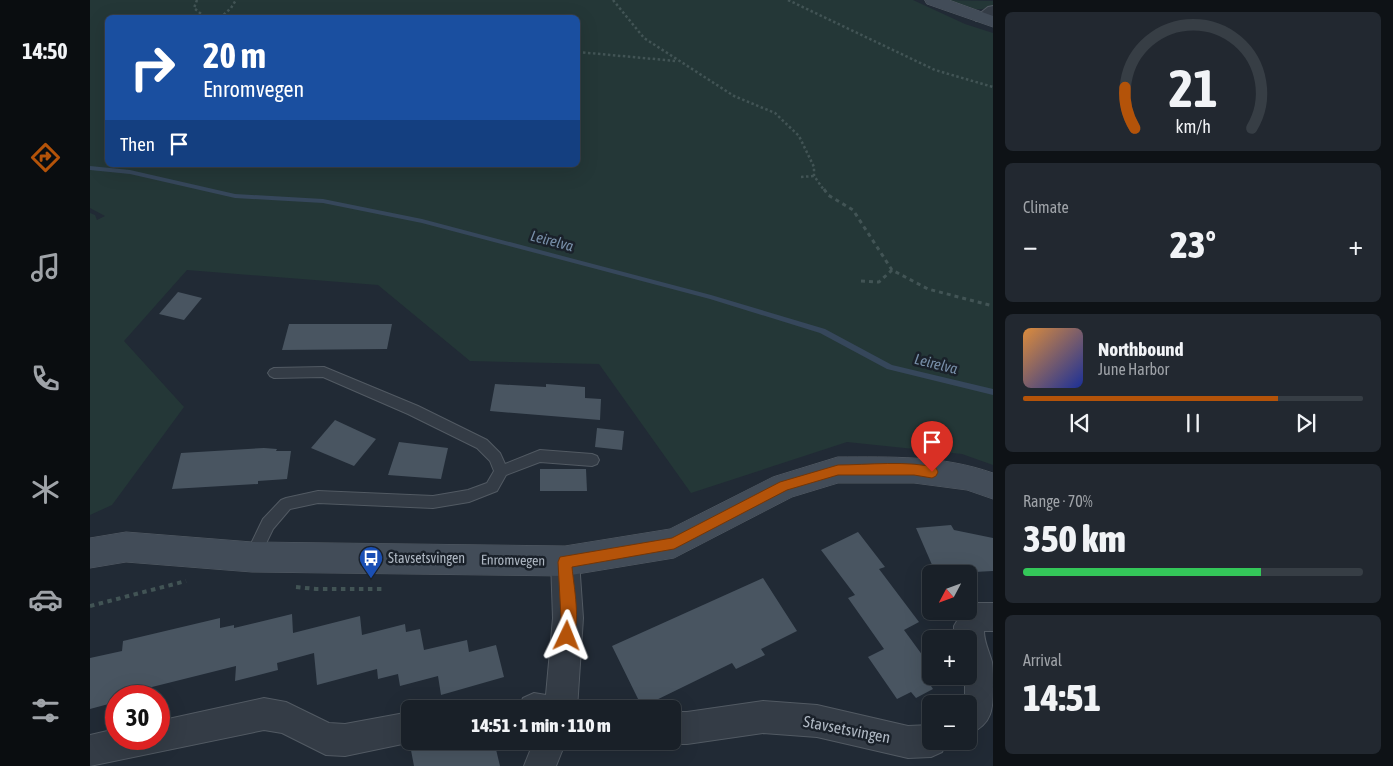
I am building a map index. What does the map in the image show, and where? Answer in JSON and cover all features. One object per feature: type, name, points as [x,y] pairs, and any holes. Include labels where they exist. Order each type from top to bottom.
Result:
[{"type":"street","points":[[932,0],[989,17]]},
{"type":"street","name":"Enromvegen","points":[[90,553],[126,546],[252,558],[565,562],[674,543],[784,486],[838,470],[914,470],[967,477],[993,486]]},
{"type":"street","points":[[562,700],[568,618],[565,562]]},
{"type":"street","points":[[969,630],[969,626],[977,617],[993,618]]},
{"type":"street","points":[[977,661],[981,672],[981,695],[977,705]]},
{"type":"street","points":[[170,734],[264,714],[286,718],[326,739],[344,740],[401,730]]},
{"type":"street","name":"Stavsetsvingen","points":[[681,728],[763,717],[817,721],[908,742],[922,741]]},
{"type":"street","points":[[90,751],[105,748]]},
{"type":"street","points":[[540,766],[546,750]]},
{"type":"lane","points":[[274,373],[324,372],[413,410],[482,444],[495,457],[501,471]]},
{"type":"lane","points":[[252,558],[268,524],[286,504],[318,496],[433,502],[469,496],[492,487],[501,471],[540,456],[592,460]]},
{"type":"path","points":[[197,0],[194,8],[202,15]]},
{"type":"path","points":[[223,15],[236,0]]},
{"type":"path","points":[[613,0],[644,38],[734,96],[775,113],[799,136],[814,167],[814,176],[828,194],[853,210],[892,270],[928,289],[993,306]]},
{"type":"path","points":[[788,0],[935,70],[993,87]]},
{"type":"path","points":[[580,52],[601,52],[653,60],[677,61]]},
{"type":"path","points":[[801,177],[814,176]]},
{"type":"path","points":[[861,281],[879,282],[892,270]]},
{"type":"shaded area","points":[[90,0],[913,0],[965,24],[993,33],[993,465],[962,454],[847,442],[691,493],[599,364],[470,361],[378,285],[187,270],[124,341],[184,407],[112,505],[90,515],[90,213],[95,215],[97,220],[105,216],[90,208]]},
{"type":"shaded area","points":[[943,0],[993,1],[993,6],[974,9]]},
{"type":"building","points":[[178,292],[202,298],[184,320],[159,314]]},
{"type":"building","points":[[289,324],[392,324],[387,349],[282,350]]},
{"type":"building","points":[[495,384],[546,387],[546,384],[585,387],[585,398],[601,399],[600,420],[490,411]]},
{"type":"building","points":[[335,420],[376,439],[354,466],[311,448]]},
{"type":"building","points":[[597,428],[624,431],[622,450],[595,447]]},
{"type":"building","points":[[399,442],[448,448],[441,479],[388,475]]},
{"type":"building","points":[[264,448],[277,449],[276,451],[291,451],[287,479],[258,481],[258,484],[172,489],[181,453]]},
{"type":"building","points":[[540,469],[586,469],[587,491],[540,491]]},
{"type":"building","points":[[951,525],[954,530],[993,538],[993,571],[978,572],[978,565],[932,565],[916,528]]},
{"type":"building","points":[[858,532],[885,567],[879,569],[919,622],[904,630],[922,655],[922,685],[930,685],[933,689],[916,698],[911,692],[897,699],[868,657],[884,649],[848,598],[855,595],[821,550]]},
{"type":"building","points":[[763,578],[797,631],[761,649],[765,655],[736,669],[732,663],[656,700],[639,700],[612,646]]},
{"type":"building","points":[[292,614],[293,633],[360,616],[362,635],[405,624],[406,632],[420,629],[424,650],[467,640],[469,652],[496,645],[504,677],[441,695],[438,676],[400,686],[398,674],[378,679],[377,669],[317,685],[314,653],[277,663],[278,670],[235,681],[236,666],[160,685],[105,685],[105,705],[90,709],[90,658],[122,651],[123,641],[220,618],[220,628],[234,625],[234,628]]},
{"type":"building","points":[[411,750],[496,750],[500,766],[414,766]]},
{"type":"waterway","name":"Leirelva","points":[[90,168],[130,172],[235,196],[323,201],[422,221],[711,297],[822,331],[890,367],[993,392]]},
{"type":"place","name":"Stavsetsvingen","points":[[371,579]]},
{"type":"route","points":[[567,636],[565,562],[674,543],[784,486],[838,470],[914,470],[932,472]]}]
